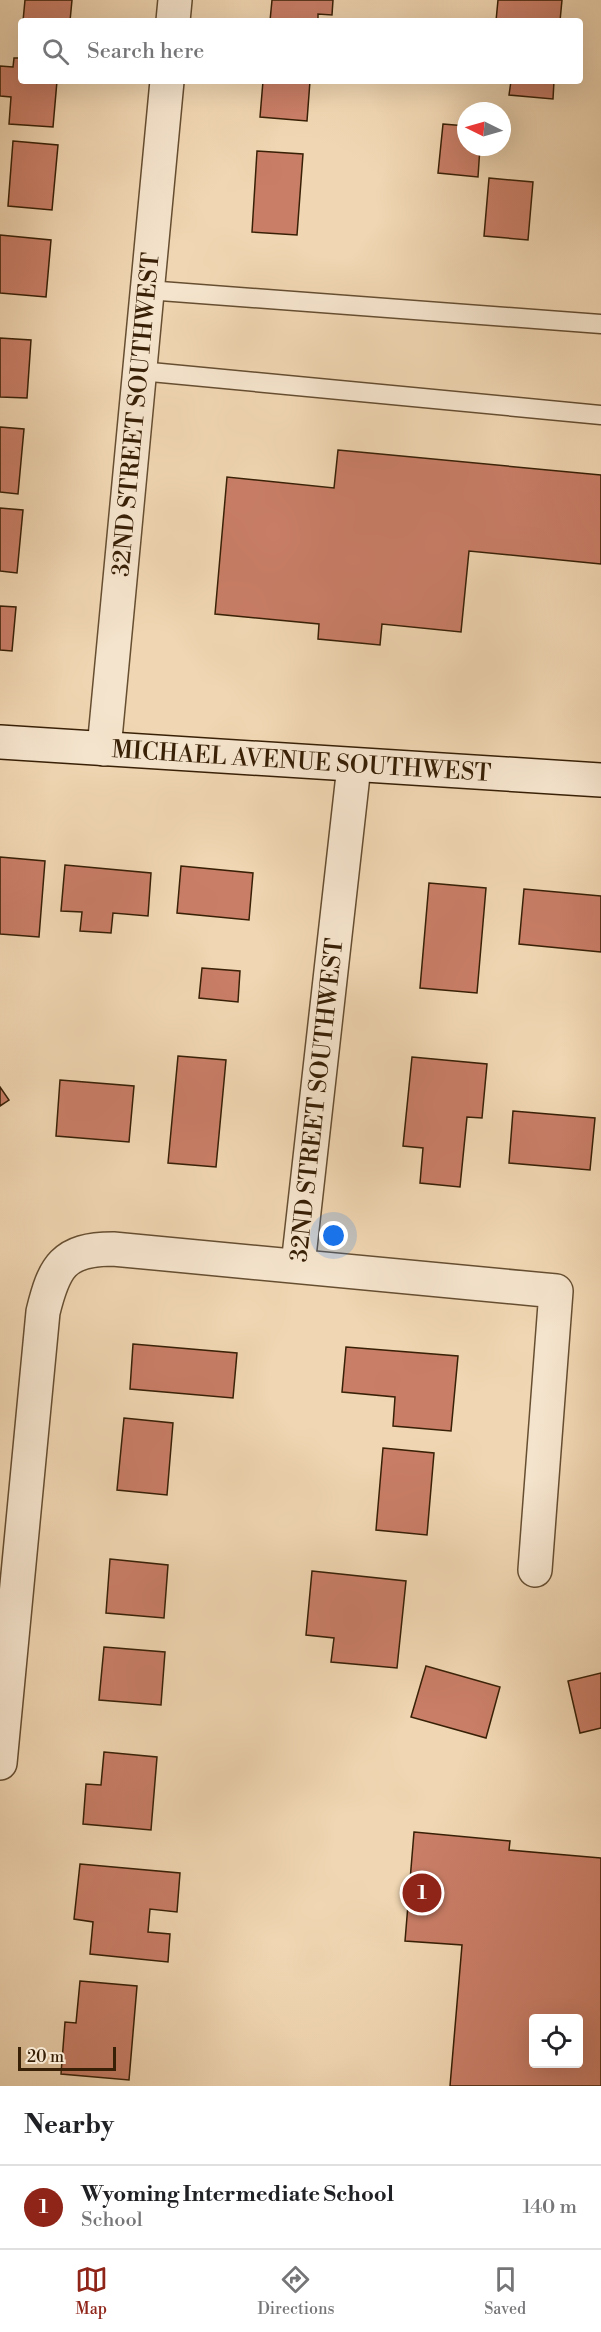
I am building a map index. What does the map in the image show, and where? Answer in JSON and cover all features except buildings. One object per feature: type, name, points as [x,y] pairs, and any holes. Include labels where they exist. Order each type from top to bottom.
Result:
[{"type":"street","points":[[173,18],[175,0]]},
{"type":"street","name":"32ND STREET SOUTHWEST","points":[[104,749],[167,84]]},
{"type":"street","name":"MICHAEL AVENUE SOUTHWEST","points":[[0,742],[601,780]]},
{"type":"street","name":"32ND STREET SOUTHWEST","points":[[0,1763],[43,1312],[49,1289],[60,1267],[72,1254],[91,1249],[298,1265],[354,766]]},
{"type":"street","points":[[298,1265],[556,1291],[536,1570]]},
{"type":"lane","points":[[147,291],[601,324]]},
{"type":"lane","points":[[140,371],[601,415]]},
{"type":"place","name":"Wyoming Intermediate School","points":[[422,1893]]}]
